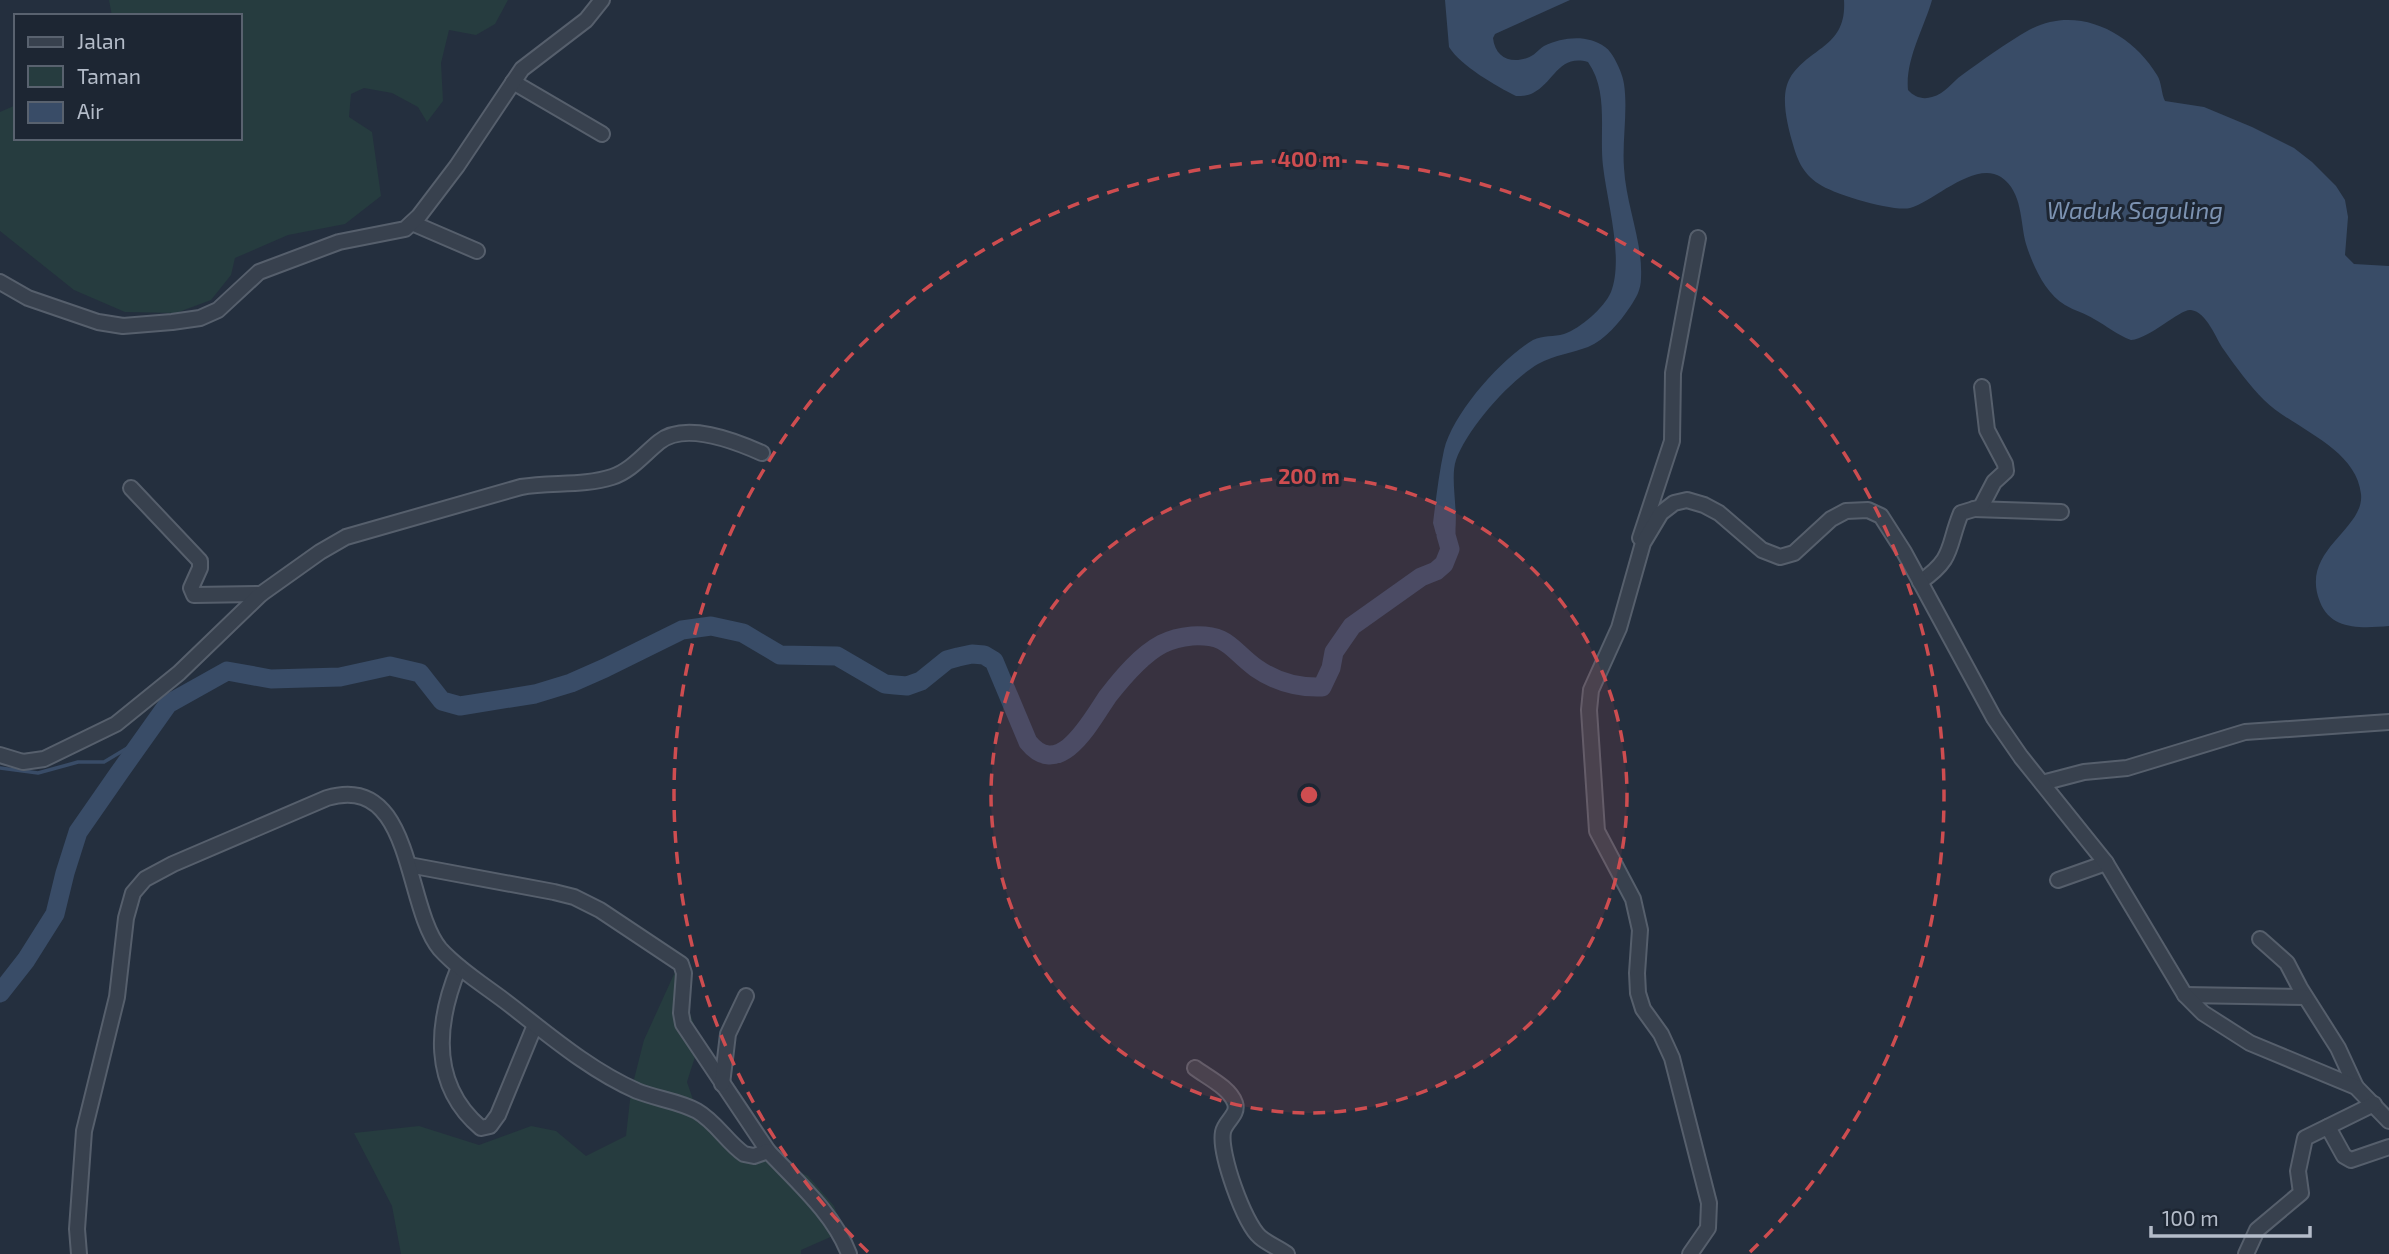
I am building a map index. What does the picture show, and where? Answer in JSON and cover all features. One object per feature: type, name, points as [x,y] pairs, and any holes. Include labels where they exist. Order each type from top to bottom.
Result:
[{"type":"street","points":[[0,282],[28,298],[109,324],[131,326],[189,320],[218,310],[259,272],[339,242],[405,229],[457,166],[526,65],[586,20],[602,0]]},
{"type":"street","points":[[513,82],[602,134]]},
{"type":"street","points":[[412,223],[477,251]]},
{"type":"street","points":[[1690,1254],[1707,1228],[1709,1203],[1672,1058],[1661,1034],[1643,1009],[1638,993],[1640,930],[1633,899],[1602,843],[1596,823],[1589,696],[1619,628],[1642,527],[1672,441],[1673,373],[1698,238]]},
{"type":"street","points":[[1920,582],[1943,563],[1952,547],[1961,513],[1982,506],[1994,482],[2006,470],[1987,429],[1982,387]]},
{"type":"street","points":[[0,755],[18,762],[36,761],[59,753],[116,724],[179,673],[261,594],[346,537],[521,487],[611,478],[629,470],[670,435],[695,433],[720,437],[762,453]]},
{"type":"street","points":[[131,488],[199,559],[200,568],[191,588],[194,595],[261,594]]},
{"type":"street","points":[[1637,557],[1661,513],[1667,507],[1682,501],[1698,502],[1712,509],[1762,550],[1780,557],[1800,549],[1838,515],[1850,510],[1874,512],[1885,521],[1994,718],[2106,863],[2185,995],[2208,1017],[2249,1043],[2356,1087],[2389,1121]]},
{"type":"street","points":[[1974,509],[2061,512]]},
{"type":"street","points":[[2042,783],[2084,772],[2127,768],[2245,732],[2389,722]]},
{"type":"street","points":[[79,1254],[77,1229],[84,1131],[117,997],[128,910],[133,893],[140,883],[173,864],[342,794],[366,798],[380,806],[387,816],[409,865],[428,930],[438,947],[459,967],[591,1065],[636,1090],[682,1104],[700,1113],[744,1154],[754,1156],[768,1152]]},
{"type":"street","points":[[2058,880],[2106,863]]},
{"type":"street","points":[[409,865],[574,897],[627,926],[679,962],[684,970],[681,1013],[683,1024],[768,1152],[815,1201],[841,1235],[849,1254]]},
{"type":"street","points":[[2260,939],[2283,959],[2338,1048],[2356,1087]]},
{"type":"street","points":[[459,967],[444,1012],[442,1052],[448,1082],[455,1098],[481,1128],[488,1128],[498,1115],[535,1025]]},
{"type":"street","points":[[2185,995],[2305,998]]},
{"type":"street","points":[[722,1084],[728,1034],[746,996]]},
{"type":"street","points":[[1195,1068],[1222,1088],[1234,1101],[1235,1112],[1223,1132],[1225,1158],[1230,1176],[1250,1224],[1256,1232],[1287,1254]]},
{"type":"street","points":[[2246,1254],[2257,1230],[2300,1195],[2298,1171],[2304,1139],[2374,1104]]},
{"type":"street","points":[[2328,1127],[2344,1156],[2350,1160],[2357,1160],[2389,1147]]},
{"type":"green space","points":[[109,0],[508,0],[495,24],[476,35],[449,30],[441,63],[443,101],[427,122],[418,107],[392,93],[364,88],[351,94],[349,117],[372,132],[381,196],[345,224],[288,235],[235,258],[231,275],[211,300],[176,313],[125,312],[74,290],[0,231],[0,112],[14,106],[14,140],[242,140],[242,14],[112,14]]},
{"type":"green space","points":[[675,972],[700,1041],[687,1082],[699,1117],[747,1158],[785,1165],[808,1176],[834,1206],[844,1231],[801,1250],[801,1254],[401,1254],[392,1206],[354,1133],[419,1126],[479,1145],[531,1126],[556,1131],[586,1156],[626,1136],[631,1091],[644,1040]]},
{"type":"water","points":[[1445,0],[1570,0],[1495,34],[1493,38],[1497,50],[1504,57],[1521,60],[1551,43],[1575,38],[1591,40],[1611,53],[1620,69],[1624,84],[1624,168],[1641,264],[1639,290],[1621,319],[1606,335],[1588,347],[1538,364],[1514,382],[1479,420],[1456,460],[1455,529],[1446,535],[1436,534],[1433,523],[1444,450],[1457,420],[1493,373],[1520,349],[1537,338],[1571,331],[1598,311],[1611,292],[1616,263],[1603,166],[1601,99],[1595,74],[1588,62],[1570,62],[1533,93],[1516,96],[1470,68],[1449,47]]},
{"type":"water","name":"Waduk Saguling","points":[[1844,0],[1932,0],[1909,67],[1908,90],[1922,98],[1941,93],[1962,75],[2029,30],[2066,20],[2084,21],[2101,27],[2133,46],[2146,60],[2159,78],[2165,101],[2204,107],[2252,127],[2294,148],[2336,186],[2345,200],[2348,217],[2345,255],[2354,264],[2389,266],[2389,626],[2359,627],[2340,623],[2325,611],[2320,602],[2316,584],[2318,568],[2325,554],[2360,507],[2361,494],[2357,478],[2348,463],[2258,394],[2197,312],[2186,311],[2147,334],[2131,340],[2065,305],[2051,293],[2036,270],[2026,244],[2020,208],[2013,191],[2001,177],[1991,173],[1967,177],[1920,204],[1902,209],[1837,193],[1808,175],[1798,160],[1792,141],[1785,92],[1798,67],[1826,45],[1840,28]]},
{"type":"waterway","points":[[0,993],[26,960],[55,914],[78,832],[119,773],[168,704],[227,671],[271,679],[340,677],[390,666],[420,673],[442,701],[460,706],[535,694],[571,683],[682,630],[711,626],[743,633],[780,655],[837,656],[885,684],[907,686],[921,681],[947,660],[972,654],[984,655],[994,661],[1028,742],[1040,752],[1052,755],[1074,743],[1113,689],[1139,661],[1162,644],[1177,638],[1214,637],[1228,644],[1271,677],[1296,685],[1322,687],[1331,668],[1334,652],[1352,626],[1444,564],[1450,549],[1446,535],[1446,511]]},
{"type":"waterway","points":[[0,768],[38,773],[78,762],[104,762],[144,738]]}]
